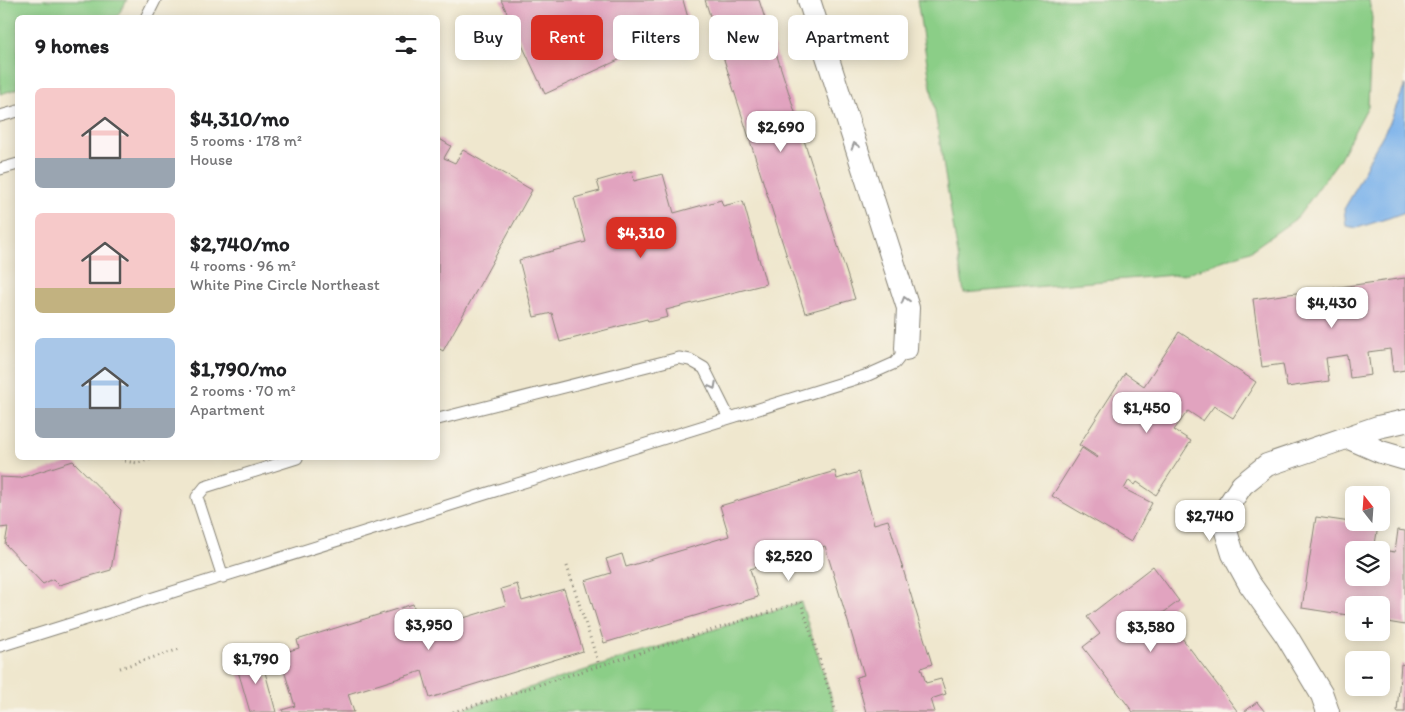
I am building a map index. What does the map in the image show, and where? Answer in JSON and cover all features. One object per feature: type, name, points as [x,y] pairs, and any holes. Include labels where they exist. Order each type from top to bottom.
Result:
[{"type":"street","points":[[809,0],[908,308],[906,349]]},
{"type":"street","points":[[1328,712],[1322,695],[1286,635],[1248,583],[1232,554],[1225,528],[1228,506],[1242,485],[1267,465],[1378,427],[1405,421]]},
{"type":"street","points":[[1349,438],[1381,452],[1405,459]]},
{"type":"lane","points":[[148,15],[155,0]]},
{"type":"lane","points":[[0,116],[15,112]]},
{"type":"lane","points":[[0,169],[15,165]]},
{"type":"lane","points":[[0,646],[868,375],[895,363],[906,349]]},
{"type":"lane","points":[[440,418],[679,358],[690,360],[704,368],[729,418]]},
{"type":"lane","points":[[223,577],[197,497],[205,486],[290,460]]},
{"type":"path","points":[[123,460],[138,463],[148,460]]},
{"type":"path","points":[[567,566],[599,665]]},
{"type":"path","points":[[454,712],[801,602],[836,712]]},
{"type":"path","points":[[120,668],[180,649]]},
{"type":"green space","points":[[0,0],[127,0],[118,15],[15,15],[15,90],[0,94]]},
{"type":"green space","points":[[917,0],[1369,0],[1372,18],[1368,106],[1339,160],[1297,218],[1250,251],[1185,274],[964,293]]},
{"type":"green space","points":[[801,602],[836,712],[453,712]]},
{"type":"water","points":[[1405,85],[1405,212],[1357,228],[1346,226],[1344,209],[1390,122]]},
{"type":"building","points":[[501,0],[683,0],[687,15],[613,15],[613,60],[619,60],[545,94],[521,43],[521,15],[508,15]]},
{"type":"building","points":[[705,0],[759,0],[764,15],[710,15]]},
{"type":"building","points":[[778,59],[855,299],[805,313],[724,60]]},
{"type":"building","points":[[440,139],[451,146],[444,158],[455,163],[463,150],[532,190],[443,351],[440,349]]},
{"type":"building","points":[[632,171],[634,181],[663,174],[674,213],[721,200],[723,206],[743,201],[766,284],[666,310],[668,317],[648,322],[647,319],[560,342],[552,313],[534,317],[519,260],[586,242],[574,198],[600,191],[597,181]]},
{"type":"building","points":[[1405,278],[1405,370],[1393,372],[1390,349],[1368,352],[1371,375],[1350,378],[1347,355],[1326,358],[1329,381],[1287,387],[1283,364],[1262,367],[1253,299]]},
{"type":"building","points":[[1179,332],[1256,382],[1233,418],[1214,406],[1203,421],[1188,411],[1174,430],[1191,441],[1156,495],[1137,482],[1135,485],[1129,480],[1124,489],[1152,503],[1131,542],[1052,496],[1082,448],[1098,457],[1079,445],[1125,373],[1144,386]]},
{"type":"building","points":[[73,461],[121,510],[111,570],[59,585],[53,579],[43,584],[5,544],[8,527],[0,528],[0,477],[20,478]]},
{"type":"building","points":[[835,471],[837,479],[859,472],[874,524],[888,520],[932,664],[921,668],[926,683],[941,679],[946,694],[931,699],[935,712],[866,712],[856,677],[864,675],[825,546],[750,569],[758,597],[604,643],[585,581],[611,573],[606,559],[622,554],[626,567],[729,536],[720,506]]},
{"type":"building","points":[[1316,517],[1345,521],[1345,531],[1377,531],[1376,541],[1345,541],[1345,586],[1390,586],[1390,551],[1395,552],[1398,530],[1405,531],[1405,625],[1390,622],[1390,596],[1345,596],[1345,615],[1302,608]]},
{"type":"building","points":[[1153,566],[1179,601],[1163,613],[1238,712],[1133,712],[1083,647],[1100,634],[1087,617]]},
{"type":"building","points":[[517,584],[522,601],[564,589],[583,651],[430,698],[422,671],[348,694],[354,712],[283,712],[282,710],[295,706],[279,654],[299,648],[297,640],[413,604],[421,631],[506,605],[501,589]]},
{"type":"building","points":[[260,654],[276,712],[250,712],[235,662]]},
{"type":"building","points":[[1401,664],[1405,665],[1405,712],[1397,712]]},
{"type":"building","points":[[1257,702],[1265,712],[1244,712]]}]
